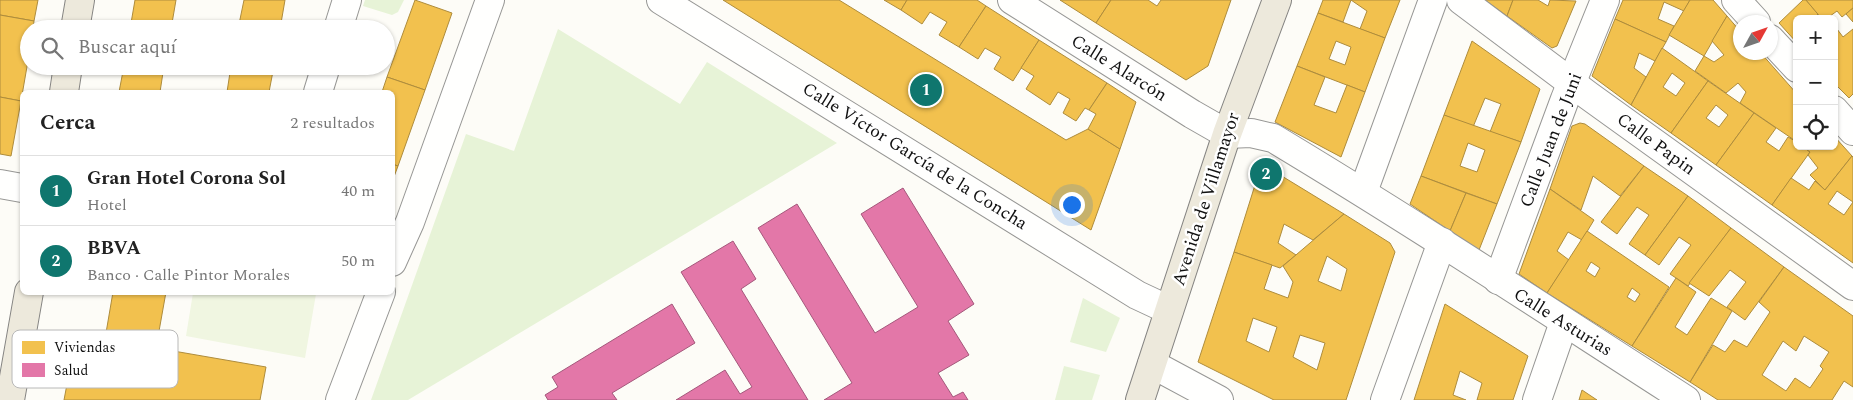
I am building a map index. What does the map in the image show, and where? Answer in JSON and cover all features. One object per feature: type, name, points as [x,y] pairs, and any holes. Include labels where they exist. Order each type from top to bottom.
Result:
[{"type":"main road","points":[[77,20],[80,0]]},
{"type":"main road","name":"Avenida de Villamayor","points":[[1140,400],[1227,134],[1276,0]]},
{"type":"main road","points":[[64,90],[67,75]]},
{"type":"main road","points":[[22,330],[28,295]]},
{"type":"street","points":[[341,20],[347,0]]},
{"type":"street","points":[[395,255],[410,222],[490,0]]},
{"type":"street","name":"Calle Víctor García de la Concha","points":[[661,0],[1129,290],[1169,310]]},
{"type":"street","name":"Calle Alarcón","points":[[1012,0],[1192,114],[1227,134]]},
{"type":"street","points":[[1363,192],[1433,0]]},
{"type":"street","name":"Calle Papin","points":[[1461,0],[1572,83],[1853,286]]},
{"type":"street","name":"Calle Juan de Juni","points":[[1498,280],[1605,0]]},
{"type":"street","points":[[1736,0],[1750,15]]},
{"type":"street","points":[[1778,48],[1793,64]]},
{"type":"street","points":[[319,90],[323,75]]},
{"type":"street","points":[[1838,114],[1853,131]]},
{"type":"street","name":"Calle Asturias","points":[[1227,134],[1251,133],[1273,138],[1442,242],[1686,400]]},
{"type":"street","points":[[0,184],[20,188]]},
{"type":"street","points":[[1385,400],[1442,242]]},
{"type":"street","points":[[340,400],[380,295]]},
{"type":"street","points":[[1537,400],[1564,322]]},
{"type":"street","points":[[1152,364],[1219,400]]},
{"type":"green space","points":[[365,0],[404,0],[398,12],[392,15],[363,6]]},
{"type":"green space","points":[[558,29],[680,104],[707,62],[837,143],[408,400],[371,400],[466,134],[514,151]]},
{"type":"green space","points":[[193,295],[316,295],[305,358],[186,336]]},
{"type":"green space","points":[[1083,298],[1120,318],[1106,352],[1070,342]]},
{"type":"green space","points":[[1064,366],[1100,375],[1092,400],[1055,400]]},
{"type":"building: Viviendas","points":[[0,0],[38,0],[34,20],[0,15]]},
{"type":"building: Viviendas","points":[[135,0],[176,0],[173,20],[132,20]]},
{"type":"building: Viviendas","points":[[244,0],[285,0],[282,20],[240,20]]},
{"type":"building: Viviendas","points":[[415,0],[452,13],[425,90],[387,77],[388,75],[395,75],[395,55]]},
{"type":"building: Viviendas","points":[[723,0],[839,0],[1066,140],[1088,129],[1120,149],[1091,230]]},
{"type":"building: Viviendas","points":[[884,0],[907,0],[901,10]]},
{"type":"building: Viviendas","points":[[907,0],[977,0],[986,6],[959,47],[939,35],[947,22],[930,12],[922,24],[901,10]]},
{"type":"building: Viviendas","points":[[1060,0],[1111,0],[1096,23]]},
{"type":"building: Viviendas","points":[[1111,0],[1148,0],[1157,6],[1161,0],[1231,0],[1208,66],[1186,80],[1096,23]]},
{"type":"building: Viviendas","points":[[1323,0],[1351,0],[1343,22],[1318,13]]},
{"type":"building: Viviendas","points":[[1351,0],[1400,0],[1385,38],[1360,29],[1367,11]]},
{"type":"building: Viviendas","points":[[1485,0],[1513,0],[1507,16]]},
{"type":"building: Viviendas","points":[[1513,0],[1538,0],[1548,6],[1550,0],[1576,1],[1557,46],[1552,48],[1507,16]]},
{"type":"building: Viviendas","points":[[1623,0],[1690,0],[1684,11],[1664,2],[1658,19],[1674,26],[1666,42],[1615,19]]},
{"type":"building: Viviendas","points":[[1690,0],[1713,0],[1727,16],[1704,56],[1669,35]]},
{"type":"building: Viviendas","points":[[1803,0],[1806,0],[1818,14],[1793,15],[1793,39],[1779,23]]},
{"type":"building: Viviendas","points":[[1806,0],[1853,0],[1853,8],[1842,17],[1837,11],[1832,15],[1819,15]]},
{"type":"building: Viviendas","points":[[986,6],[1039,40],[1013,81],[994,69],[1001,57],[985,48],[978,59],[959,47]]},
{"type":"building: Viviendas","points":[[1853,8],[1853,22],[1846,14]]},
{"type":"building: Viviendas","points":[[1318,13],[1385,38],[1365,92],[1297,66]],"holes":[[[1336,41],[1351,47],[1345,65],[1329,59]]]},
{"type":"building: Viviendas","points":[[0,15],[28,20],[20,20],[20,75],[26,75],[23,90],[20,90],[20,101],[0,97]]},
{"type":"building: Viviendas","points":[[1727,16],[1733,23],[1733,60],[1767,60],[1793,89],[1793,139],[1740,103],[1746,92],[1738,83],[1726,93],[1695,71],[1704,56],[1714,62],[1724,55],[1712,41]]},
{"type":"building: Viviendas","points":[[1615,19],[1666,42],[1655,61],[1639,53],[1634,68],[1646,77],[1631,105],[1592,76]]},
{"type":"building: Viviendas","points":[[1853,29],[1853,94],[1849,98],[1838,87],[1838,30],[1843,37]]},
{"type":"building: Viviendas","points":[[1039,40],[1107,83],[1089,110],[1085,108],[1076,121],[1063,113],[1070,99],[1058,92],[1050,105],[1026,89],[1034,76],[1021,68]]},
{"type":"building: Viviendas","points":[[1472,41],[1540,89],[1521,142],[1490,132],[1501,104],[1485,98],[1473,127],[1444,115]]},
{"type":"building: Viviendas","points":[[1662,48],[1708,81],[1671,133],[1631,105]],"holes":[[[1672,73],[1685,83],[1676,96],[1663,87]]]},
{"type":"building: Viviendas","points":[[1297,66],[1325,77],[1314,105],[1336,113],[1347,85],[1365,92],[1341,157],[1275,122]]},
{"type":"building: Viviendas","points":[[122,75],[163,75],[160,90],[119,90]]},
{"type":"building: Viviendas","points":[[230,75],[272,75],[269,90],[227,90]]},
{"type":"building: Viviendas","points":[[387,77],[425,90],[398,166],[395,165],[395,90],[383,90]]},
{"type":"building: Viviendas","points":[[1708,81],[1754,113],[1716,165],[1671,133]],"holes":[[[1716,105],[1728,115],[1719,127],[1706,118]]]},
{"type":"building: Viviendas","points":[[1107,83],[1136,102],[1120,149],[1088,129],[1096,114],[1089,110]]},
{"type":"building: Viviendas","points":[[0,97],[20,101],[20,106],[11,156],[0,154]]},
{"type":"building: Viviendas","points":[[1754,113],[1776,128],[1766,142],[1779,151],[1788,137],[1793,140],[1793,150],[1807,150],[1810,152],[1772,205],[1716,165]]},
{"type":"building: Viviendas","points":[[1444,115],[1521,142],[1497,204],[1421,176]],"holes":[[[1468,143],[1485,150],[1477,172],[1460,166]]]},
{"type":"building: Viviendas","points":[[1580,123],[1585,124],[1644,166],[1620,196],[1593,176],[1581,210],[1550,189],[1572,126]]},
{"type":"building: Viviendas","points":[[1838,140],[1852,156],[1825,190],[1810,175],[1818,168],[1808,155],[1810,152],[1807,150],[1838,150]]},
{"type":"building: Viviendas","points":[[1852,156],[1853,157],[1853,202],[1853,263],[1772,205],[1791,178],[1809,190],[1815,181],[1825,190]],"holes":[[[1837,191],[1853,202],[1844,215],[1828,204]]]},
{"type":"building: Viviendas","points":[[1644,166],[1688,196],[1645,255],[1629,244],[1649,215],[1637,207],[1617,234],[1601,222]]},
{"type":"building: Viviendas","points":[[1267,167],[1344,214],[1313,240],[1284,224],[1278,243],[1296,255],[1280,268],[1234,252],[1260,169]]},
{"type":"building: Viviendas","points":[[1421,176],[1466,193],[1450,231],[1410,204]]},
{"type":"building: Viviendas","points":[[1550,189],[1594,220],[1582,240],[1568,232],[1557,251],[1569,260],[1547,293],[1519,274]]},
{"type":"building: Viviendas","points":[[1466,193],[1497,204],[1479,250],[1450,231]]},
{"type":"building: Viviendas","points":[[1688,196],[1731,228],[1688,286],[1670,274],[1691,245],[1679,237],[1659,265],[1645,255]]},
{"type":"building: Viviendas","points":[[1344,214],[1390,243],[1395,252],[1346,400],[1274,400],[1198,362],[1234,252],[1272,265],[1264,289],[1288,298],[1293,282],[1283,266]],"holes":[[[1327,256],[1347,269],[1341,291],[1318,281]],[[1253,318],[1277,327],[1269,352],[1246,341]],[[1300,335],[1325,343],[1317,370],[1293,357]]]},
{"type":"building: Viviendas","points":[[1731,228],[1784,267],[1745,320],[1727,307],[1746,282],[1730,270],[1709,296],[1689,283]]},
{"type":"building: Viviendas","points":[[1587,231],[1669,287],[1632,346],[1547,293]],"holes":[[[1591,262],[1600,268],[1595,277],[1586,271]],[[1632,288],[1640,294],[1635,302],[1627,297]]]},
{"type":"building: Viviendas","points":[[1784,267],[1853,316],[1853,387],[1844,381],[1832,400],[1718,400],[1690,382],[1713,345],[1725,352],[1734,340],[1747,347],[1770,312],[1759,302]],"holes":[[[1804,336],[1829,352],[1820,366],[1823,369],[1810,388],[1795,378],[1786,391],[1762,375],[1783,341],[1796,351]]]},
{"type":"building: Viviendas","points":[[1676,278],[1696,292],[1675,327],[1687,335],[1711,298],[1732,311],[1690,382],[1632,346]]},
{"type":"building: Viviendas","points":[[112,295],[165,295],[159,330],[106,330]]},
{"type":"building: Viviendas","points":[[1445,304],[1528,356],[1513,400],[1477,400],[1482,383],[1460,371],[1453,395],[1466,400],[1414,400]]},
{"type":"building: Viviendas","points":[[178,352],[266,367],[260,400],[64,400],[66,388],[178,388]]},
{"type":"building: Viviendas","points":[[1582,390],[1597,400],[1579,400]]},
{"type":"building: Salud","points":[[903,188],[974,304],[948,321],[969,355],[938,373],[953,397],[963,392],[968,400],[824,400],[852,383],[758,228],[797,204],[875,333],[918,307],[861,214]]},
{"type":"building: Salud","points":[[733,241],[756,279],[741,289],[808,400],[676,400],[725,370],[740,394],[752,387],[681,272]]},
{"type":"building: Salud","points":[[672,304],[695,343],[612,393],[617,400],[548,400],[545,395],[558,387],[552,377]]},
{"type":"place","name":"Gran Hotel Corona Sol","points":[[926,90]]},
{"type":"place","name":"BBVA","points":[[1266,174]]}]
